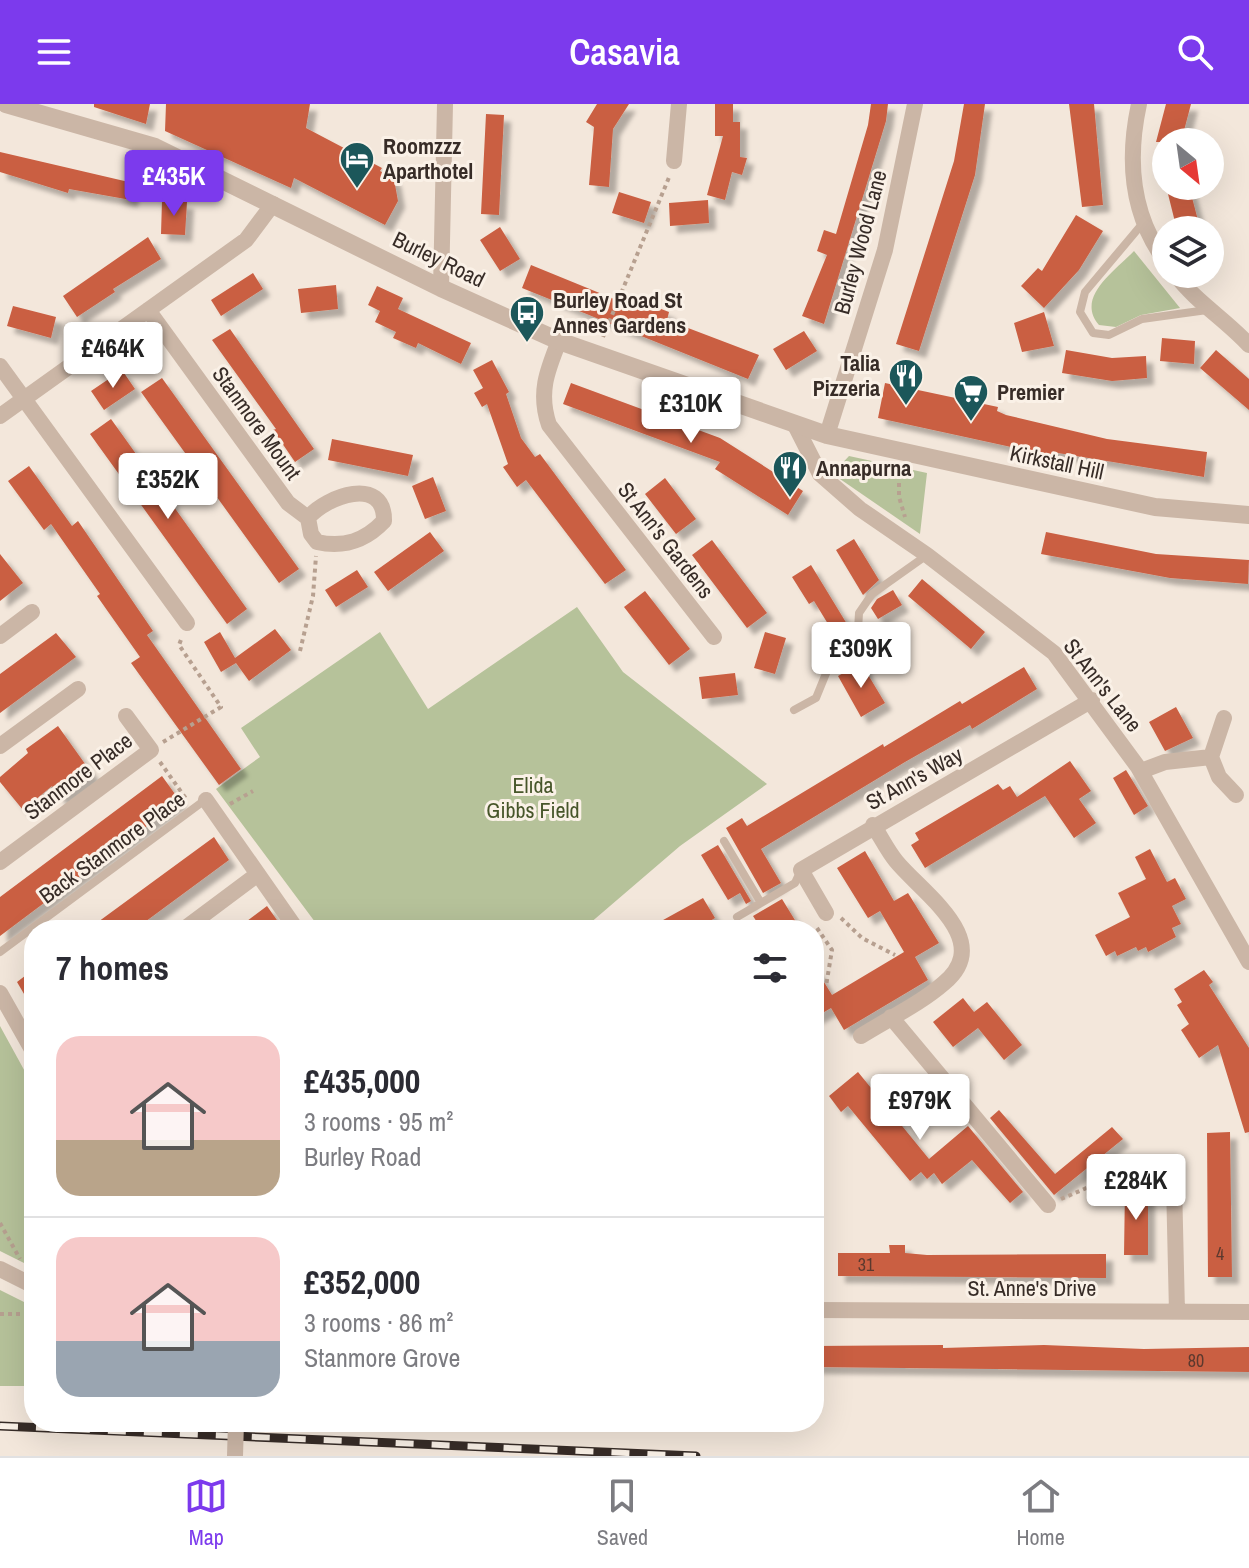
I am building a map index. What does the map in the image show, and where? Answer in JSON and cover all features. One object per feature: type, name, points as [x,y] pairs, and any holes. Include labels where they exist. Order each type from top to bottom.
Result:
[{"type":"street","name":"Burley Road","points":[[6,104],[56,111],[155,147],[441,288],[559,341],[857,444]]},
{"type":"street","points":[[441,288],[445,104]]},
{"type":"street","points":[[674,161],[679,104]]},
{"type":"street","name":"Burley Wood Lane","points":[[827,435],[885,250],[915,104]]},
{"type":"street","points":[[1139,104],[1131,138],[1133,183],[1144,223],[1152,237]]},
{"type":"street","points":[[0,416],[246,240],[273,204]]},
{"type":"street","points":[[1189,288],[1249,345]]},
{"type":"street","name":"Stanmore Mount","points":[[148,310],[288,503],[308,518],[311,534],[317,542]]},
{"type":"street","name":"St Ann's Gardens","points":[[559,341],[543,381],[544,409],[549,425],[714,637]]},
{"type":"street","points":[[0,366],[187,623]]},
{"type":"street","name":"St Ann's Lane","points":[[794,423],[820,474],[860,509],[927,555],[1054,653],[1092,700],[1141,771],[1249,962]]},
{"type":"street","name":"Kirkstall Hill","points":[[857,444],[1155,507],[1249,515]]},
{"type":"street","points":[[308,518],[317,508],[337,496],[359,492],[379,502],[384,511],[384,521],[376,530],[353,543],[336,545],[317,542]]},
{"type":"street","points":[[0,636],[32,612]]},
{"type":"street","points":[[0,746],[78,689]]},
{"type":"street","name":"St Ann's Way","points":[[801,870],[873,825],[1092,700]]},
{"type":"street","name":"Stanmore Place","points":[[0,862],[151,750],[126,716]]},
{"type":"street","points":[[1224,718],[1211,757],[1219,777],[1236,795]]},
{"type":"street","points":[[1141,771],[1165,762],[1211,757]]},
{"type":"street","points":[[210,807],[290,920]]},
{"type":"street","points":[[861,1036],[945,983],[961,964],[963,943],[950,917],[895,860],[873,825]]},
{"type":"street","points":[[801,870],[826,913]]},
{"type":"street","points":[[196,920],[258,874]]},
{"type":"street","points":[[0,993],[24,1032]]},
{"type":"street","points":[[891,1017],[1048,1205]]},
{"type":"street","points":[[1161,1170],[1173,1177],[1174,1183],[1177,1312]]},
{"type":"street","points":[[0,1269],[24,1281]]},
{"type":"street","name":"St. Anne's Drive","points":[[824,1310],[1249,1312]]},
{"type":"street","points":[[235,1456],[236,1432]]},
{"type":"lane","points":[[1144,223],[1085,292],[1080,312],[1093,333],[1109,335],[1142,319],[1210,309]]},
{"type":"lane","points":[[794,710],[816,698],[827,671],[858,630],[859,613],[872,594],[927,555]]},
{"type":"lane","name":"Back Stanmore Place","points":[[46,920],[210,807]]},
{"type":"lane","points":[[724,841],[761,903]]},
{"type":"lane","points":[[737,917],[795,883],[801,870]]},
{"type":"lane","name":"Back Stanmore Place","points":[[0,952],[24,935]]},
{"type":"path","points":[[596,354],[667,190],[674,161]]},
{"type":"path","points":[[902,453],[899,497],[909,527],[904,539]]},
{"type":"path","points":[[300,651],[313,596],[317,542]]},
{"type":"path","points":[[187,623],[179,645],[221,707],[151,750],[210,807],[253,791]]},
{"type":"path","points":[[815,920],[826,913],[844,920],[862,938],[895,955]]},
{"type":"path","points":[[824,938],[832,950],[826,986]]},
{"type":"path","points":[[1048,1205],[1112,1177],[1146,1176],[1161,1170]]},
{"type":"path","points":[[0,1223],[21,1262]]},
{"type":"path","points":[[0,1314],[24,1314]]},
{"type":"green space","points":[[1134,251],[1152,273],[1152,288],[1164,288],[1180,308],[1141,315],[1116,327],[1099,325],[1093,315],[1092,304],[1100,285]]},
{"type":"green space","points":[[849,456],[927,473],[920,534],[840,479],[835,471]]},
{"type":"green space","name":"Elida Gibbs Field","points":[[577,607],[623,672],[767,784],[680,846],[594,920],[314,920],[216,789],[260,757],[241,728],[380,632],[428,709]]},
{"type":"green space","points":[[0,1026],[24,1070],[24,1263],[0,1251]]},
{"type":"green space","points":[[0,1290],[24,1302],[24,1386],[0,1386]]},
{"type":"building","points":[[94,104],[150,104],[146,124],[94,107]]},
{"type":"building","points":[[166,104],[310,104],[306,128],[382,168],[380,171],[394,179],[398,201],[385,225],[294,178],[291,188],[165,131]]},
{"type":"building","points":[[597,104],[629,104],[613,129],[609,187],[589,185],[594,127],[586,122]]},
{"type":"building","points":[[715,104],[733,104],[733,122],[740,122],[740,157],[747,158],[742,175],[732,172],[725,200],[707,195],[723,136],[715,136]]},
{"type":"building","points":[[871,104],[888,104],[886,121],[824,324],[802,316],[827,255],[817,251],[824,230],[836,234],[868,125]]},
{"type":"building","points":[[964,104],[985,104],[975,175],[919,351],[896,344],[954,161]]},
{"type":"building","points":[[1069,104],[1094,104],[1103,205],[1082,207]]},
{"type":"building","points":[[1166,104],[1191,104],[1185,128],[1160,128]]},
{"type":"building","points":[[486,114],[504,115],[499,215],[481,214]]},
{"type":"building","points":[[0,152],[133,183],[131,200],[69,189],[68,193],[0,172]]},
{"type":"building","points":[[619,192],[651,202],[644,223],[612,213]]},
{"type":"building","points":[[708,200],[709,223],[670,226],[669,203]]},
{"type":"building","points":[[1170,200],[1193,200],[1197,216],[1174,216]]},
{"type":"building","points":[[162,201],[187,202],[185,235],[161,234]]},
{"type":"building","points":[[1076,215],[1103,231],[1079,270],[1044,308],[1021,286],[1038,268],[1042,271]]},
{"type":"building","points":[[500,227],[520,259],[500,271],[480,240]]},
{"type":"building","points":[[148,237],[161,259],[113,289],[115,292],[77,317],[63,296]]},
{"type":"building","points":[[531,265],[624,303],[627,296],[669,312],[667,320],[759,355],[748,379],[522,288]]},
{"type":"building","points":[[253,273],[263,289],[221,316],[211,300]]},
{"type":"building","points":[[336,285],[338,309],[301,313],[298,289]]},
{"type":"building","points":[[377,286],[403,298],[398,309],[471,343],[461,364],[418,343],[416,348],[393,338],[396,332],[375,322],[380,311],[368,305]]},
{"type":"building","points":[[13,306],[56,317],[51,338],[7,326]]},
{"type":"building","points":[[1044,312],[1054,346],[1022,352],[1014,323]]},
{"type":"building","points":[[230,329],[314,449],[295,462],[273,430],[276,429],[212,340]]},
{"type":"building","points":[[804,331],[817,351],[786,370],[773,349]]},
{"type":"building","points":[[1162,338],[1195,341],[1194,364],[1160,361]]},
{"type":"building","points":[[1066,350],[1112,358],[1146,356],[1147,378],[1112,381],[1062,373]]},
{"type":"building","points":[[1216,350],[1249,379],[1249,410],[1200,368]]},
{"type":"building","points":[[492,360],[509,392],[506,394],[521,438],[535,457],[540,454],[626,570],[605,584],[526,480],[517,487],[503,467],[508,464],[487,404],[482,407],[474,393],[483,388],[473,370]]},
{"type":"building","points":[[122,370],[135,389],[104,410],[91,391]]},
{"type":"building","points":[[162,378],[299,569],[279,583],[141,392]]},
{"type":"building","points":[[571,383],[720,438],[803,491],[788,515],[715,469],[720,462],[563,404]]},
{"type":"building","points":[[885,383],[998,407],[997,411],[1006,415],[1107,439],[1207,452],[1204,477],[1052,452],[1052,456],[878,418]]},
{"type":"building","points":[[111,419],[247,609],[227,624],[90,434]]},
{"type":"building","points":[[332,439],[413,455],[408,476],[328,460]]},
{"type":"building","points":[[29,466],[72,526],[78,521],[153,631],[147,635],[241,769],[219,785],[131,663],[140,657],[97,596],[100,594],[51,524],[44,530],[8,481]]},
{"type":"building","points":[[433,477],[446,511],[425,519],[412,486]]},
{"type":"building","points":[[665,478],[696,519],[676,534],[645,494]]},
{"type":"building","points":[[430,532],[444,551],[388,591],[374,572]]},
{"type":"building","points":[[1046,532],[1156,554],[1249,560],[1248,584],[1170,578],[1041,554]]},
{"type":"building","points":[[854,539],[879,580],[863,595],[836,550]]},
{"type":"building","points":[[712,540],[767,613],[747,628],[692,555]]},
{"type":"building","points":[[0,554],[23,583],[0,601]]},
{"type":"building","points":[[811,565],[850,629],[836,637],[814,601],[809,604],[792,577]]},
{"type":"building","points":[[357,570],[368,587],[336,607],[325,590]]},
{"type":"building","points":[[922,579],[985,632],[971,649],[908,596]]},
{"type":"building","points":[[893,590],[902,605],[878,619],[871,608],[877,599]]},
{"type":"building","points":[[645,591],[690,649],[669,665],[624,607]]},
{"type":"building","points":[[275,629],[291,650],[249,681],[236,663],[221,672],[204,642],[220,632],[235,658]]},
{"type":"building","points":[[765,632],[786,638],[775,674],[754,668]]},
{"type":"building","points":[[56,633],[76,657],[0,713],[0,674]]},
{"type":"building","points":[[861,663],[885,703],[861,717],[838,676]]},
{"type":"building","points":[[1024,667],[1037,689],[972,729],[970,725],[905,762],[761,849],[781,883],[763,893],[726,828],[742,818],[747,826],[883,744],[884,747]]},
{"type":"building","points":[[735,673],[738,695],[702,699],[699,677]]},
{"type":"building","points":[[1176,707],[1193,738],[1165,751],[1149,722]]},
{"type":"building","points":[[58,726],[93,775],[60,799],[52,786],[23,810],[0,782],[0,777],[28,753],[26,749]]},
{"type":"building","points":[[1070,761],[1091,791],[1079,799],[1096,823],[1074,838],[1045,796],[925,868],[911,845],[919,840],[915,833],[998,784],[1003,790],[1010,786],[1017,797]]},
{"type":"building","points":[[1126,770],[1148,806],[1134,815],[1113,778]]},
{"type":"building","points":[[162,776],[180,801],[0,936],[0,897]]},
{"type":"building","points":[[214,837],[229,860],[148,920],[101,920]]},
{"type":"building","points":[[718,845],[751,901],[746,904],[740,893],[728,900],[701,855]]},
{"type":"building","points":[[1150,849],[1167,882],[1175,878],[1186,899],[1172,906],[1181,924],[1172,928],[1176,937],[1148,952],[1146,947],[1138,951],[1136,947],[1117,956],[1115,951],[1106,956],[1095,935],[1130,917],[1118,893],[1146,879],[1135,857]]},
{"type":"building","points":[[865,851],[894,901],[908,893],[939,943],[915,957],[928,980],[844,1030],[831,1008],[824,1012],[824,982],[832,995],[904,952],[880,911],[868,918],[837,868]]},
{"type":"building","points":[[703,898],[715,918],[712,920],[663,920]]},
{"type":"building","points":[[782,899],[795,920],[756,920],[753,916]]},
{"type":"building","points":[[267,906],[277,920],[248,920]]},
{"type":"building","points":[[1204,970],[1213,982],[1209,985],[1249,1048],[1249,1132],[1245,1133],[1218,1045],[1199,1058],[1181,1030],[1189,1024],[1177,1005],[1182,1002],[1174,989]]},
{"type":"building","points":[[24,977],[24,994],[17,982]]},
{"type":"building","points":[[963,998],[974,1012],[987,1002],[1022,1045],[1004,1060],[978,1028],[953,1047],[933,1022]]},
{"type":"building","points":[[858,1072],[929,1159],[968,1126],[1023,1192],[1010,1203],[972,1160],[942,1184],[934,1173],[927,1179],[921,1172],[910,1181],[848,1106],[841,1112],[829,1096]]},
{"type":"building","points":[[999,1110],[1055,1174],[1112,1127],[1123,1139],[1054,1195],[990,1118]]},
{"type":"building","points":[[1230,1132],[1232,1277],[1208,1277],[1207,1133]]},
{"type":"building","points":[[1125,1188],[1148,1188],[1148,1255],[1124,1255]]},
{"type":"building","points":[[889,1245],[905,1245],[905,1253],[927,1255],[1106,1254],[1106,1278],[838,1276],[838,1253],[890,1253]]},
{"type":"building","points":[[824,1346],[1249,1347],[1249,1372],[824,1367]]},
{"type":"railway","points":[[0,1426],[24,1427]]},
{"type":"railway","points":[[139,1432],[696,1456]]},
{"type":"place","name":"Roomzzz Aparthotel","points":[[357,190]]},
{"type":"place","name":"Burley Road St Annes Gardens","points":[[527,344]]},
{"type":"place","name":"Talia Pizzeria","points":[[906,407]]},
{"type":"place","name":"Premier","points":[[971,423]]},
{"type":"place","name":"Annapurna","points":[[790,499]]}]
